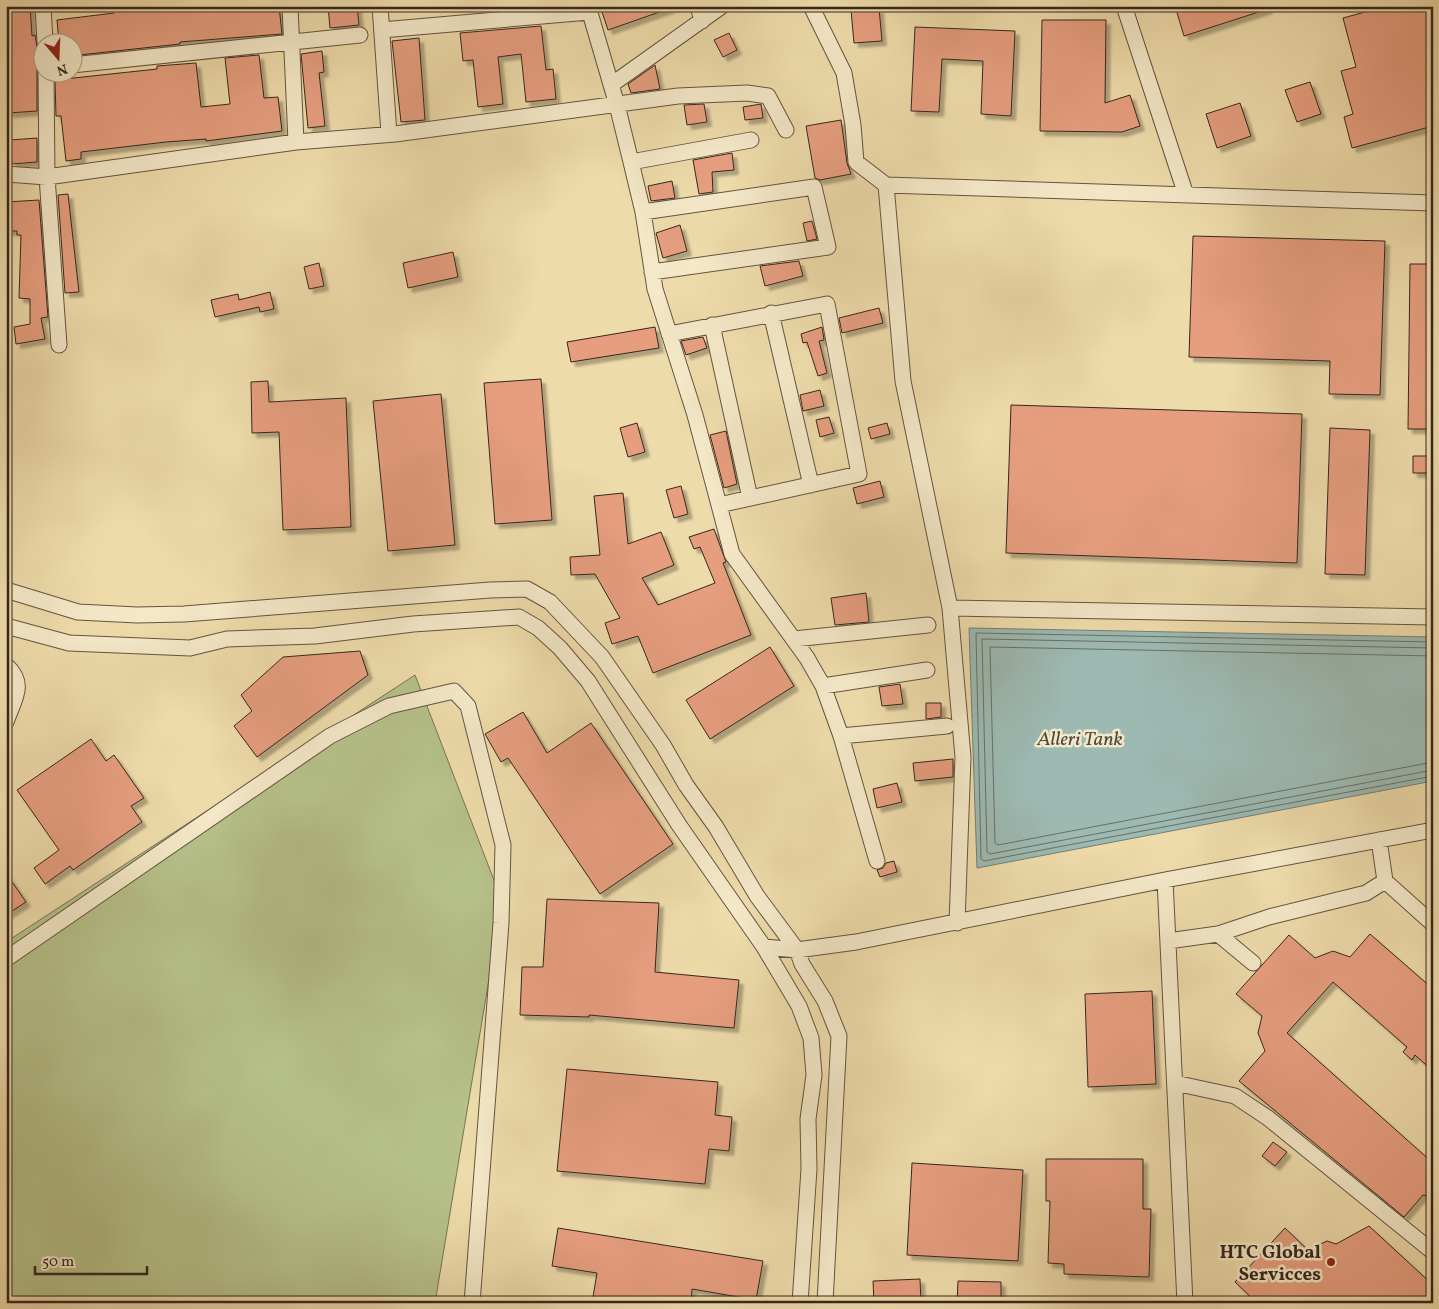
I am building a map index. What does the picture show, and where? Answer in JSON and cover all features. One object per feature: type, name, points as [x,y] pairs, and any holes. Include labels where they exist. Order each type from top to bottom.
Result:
[{"type":"street","points":[[43,6],[44,32]]},
{"type":"street","points":[[290,6],[296,142]]},
{"type":"street","points":[[380,6],[389,134]]},
{"type":"street","points":[[698,6],[702,21]]},
{"type":"street","points":[[611,86],[722,6]]},
{"type":"street","points":[[811,6],[844,73],[853,125],[856,162],[886,185],[1433,203]]},
{"type":"street","points":[[1124,6],[1186,194]]},
{"type":"street","points":[[382,30],[588,9],[617,105],[642,212],[655,289],[695,415],[732,554],[794,639],[823,686],[841,736],[877,861]]},
{"type":"street","points":[[82,64],[360,35]]},
{"type":"street","points":[[46,82],[47,177],[59,345]]},
{"type":"street","points":[[6,174],[47,177],[296,142],[389,134],[678,96],[746,93],[768,96],[786,130]]},
{"type":"street","points":[[630,162],[751,140]]},
{"type":"street","points":[[886,185],[903,381],[950,608],[963,757],[957,923]]},
{"type":"street","points":[[642,212],[814,187],[828,247],[652,272]]},
{"type":"street","points":[[669,334],[771,313],[827,304],[859,474],[719,504]]},
{"type":"street","points":[[771,313],[810,484]]},
{"type":"street","points":[[712,325],[750,498]]},
{"type":"street","points":[[6,590],[78,612],[137,615],[184,614],[490,590],[528,589],[550,602],[602,657],[663,745],[686,785],[716,827],[757,896],[797,950],[802,964],[825,1001],[839,1036],[825,1303]]},
{"type":"street","points":[[950,608],[1433,617]]},
{"type":"street","points":[[6,626],[69,642],[190,648],[226,640],[315,636],[413,624],[519,617],[538,628],[560,648],[588,681],[679,825],[750,931],[764,947],[799,1006],[811,1038],[814,1074],[808,1119],[809,1169],[800,1303]]},
{"type":"street","points":[[794,639],[928,625]]},
{"type":"street","points":[[6,665],[16,675],[19,688],[6,722]]},
{"type":"street","points":[[823,686],[926,670]]},
{"type":"street","points":[[6,959],[330,736],[389,706],[454,691],[468,706],[503,845],[501,923],[472,1303]]},
{"type":"street","points":[[841,736],[947,726]]},
{"type":"street","points":[[764,947],[797,950],[856,942],[1165,880],[1433,830]]},
{"type":"street","points":[[1379,840],[1385,880],[1433,924]]},
{"type":"street","points":[[1165,880],[1185,1303]]},
{"type":"street","points":[[1168,941],[1218,934],[1269,917],[1366,894],[1385,880]]},
{"type":"street","points":[[1218,934],[1253,963]]},
{"type":"street","points":[[1175,1083],[1235,1096],[1268,1118],[1433,1252]]},
{"type":"green space","points":[[415,675],[502,901],[435,1303],[6,1303],[6,942]]},
{"type":"water","name":"Alleri Tank","points":[[969,628],[1433,637],[1433,781],[977,868]]},
{"type":"building","points":[[6,6],[30,6],[32,82],[37,82],[37,111],[8,113]]},
{"type":"building","points":[[113,6],[279,6],[282,34],[180,42],[180,44],[82,55],[82,32],[58,32],[57,20],[114,13]]},
{"type":"building","points":[[328,6],[357,6],[359,25],[330,28]]},
{"type":"building","points":[[609,6],[670,6],[671,8],[608,30],[601,9]]},
{"type":"building","points":[[1175,6],[1268,6],[1268,9],[1184,36]]},
{"type":"building","points":[[1387,6],[1433,6],[1433,126],[1352,148],[1344,117],[1353,114],[1341,71],[1356,67],[1343,18]]},
{"type":"building","points":[[879,8],[882,41],[854,43],[851,10]]},
{"type":"building","points":[[1042,20],[1106,20],[1105,103],[1130,95],[1140,126],[1122,132],[1040,131]]},
{"type":"building","points":[[541,26],[546,70],[553,69],[556,99],[526,102],[521,54],[498,57],[503,104],[478,107],[473,60],[463,61],[460,33]]},
{"type":"building","points":[[915,27],[1015,31],[1011,116],[981,114],[983,61],[942,59],[939,112],[911,111]]},
{"type":"building","points":[[729,33],[737,50],[723,57],[714,40]]},
{"type":"building","points":[[419,38],[425,120],[401,122],[392,41]]},
{"type":"building","points":[[322,51],[324,72],[319,73],[325,126],[308,128],[301,54]]},
{"type":"building","points":[[259,55],[264,98],[278,97],[282,131],[206,141],[206,139],[166,142],[81,152],[81,159],[66,161],[61,116],[56,116],[55,82],[82,82],[82,77],[157,69],[157,66],[196,63],[201,107],[230,104],[225,58]]},
{"type":"building","points":[[655,65],[660,89],[631,93],[628,84]]},
{"type":"building","points":[[1310,82],[1321,114],[1297,122],[1285,90]]},
{"type":"building","points":[[1240,103],[1251,136],[1217,148],[1206,114]]},
{"type":"building","points":[[704,104],[707,122],[687,125],[684,105]]},
{"type":"building","points":[[761,104],[763,118],[745,120],[743,107]]},
{"type":"building","points":[[841,120],[847,163],[851,174],[820,180],[815,178],[806,126]]},
{"type":"building","points":[[37,138],[37,162],[12,164],[10,140]]},
{"type":"building","points":[[732,153],[734,170],[712,172],[713,192],[699,194],[693,160]]},
{"type":"building","points":[[672,181],[675,198],[651,201],[648,186]]},
{"type":"building","points":[[68,194],[79,292],[65,293],[58,195]]},
{"type":"building","points":[[39,200],[48,317],[41,318],[45,339],[16,344],[14,327],[30,324],[30,299],[19,298],[21,235],[17,235],[17,231],[6,231],[6,202]]},
{"type":"building","points":[[812,221],[817,239],[807,241],[803,223]]},
{"type":"building","points":[[680,225],[687,251],[663,258],[656,233]]},
{"type":"building","points":[[1193,236],[1385,241],[1380,395],[1329,394],[1330,361],[1189,357]]},
{"type":"building","points":[[453,252],[458,277],[408,288],[403,263]]},
{"type":"building","points":[[799,261],[803,276],[765,286],[760,266]]},
{"type":"building","points":[[319,263],[324,286],[309,289],[304,267]]},
{"type":"building","points":[[1410,264],[1433,264],[1433,429],[1408,429]]},
{"type":"building","points":[[270,292],[274,309],[260,312],[259,307],[215,317],[211,300],[238,294],[239,300]]},
{"type":"building","points":[[879,308],[883,323],[842,333],[839,318]]},
{"type":"building","points":[[655,327],[659,348],[571,362],[567,342]]},
{"type":"building","points":[[822,327],[824,340],[819,341],[827,373],[818,376],[807,342],[803,343],[801,334]]},
{"type":"building","points":[[703,337],[707,348],[686,355],[681,341]]},
{"type":"building","points":[[541,379],[552,520],[495,524],[484,383]]},
{"type":"building","points":[[268,381],[269,402],[346,398],[351,527],[283,530],[279,432],[252,433],[251,382]]},
{"type":"building","points":[[820,390],[824,406],[803,411],[800,395]]},
{"type":"building","points":[[441,394],[455,545],[388,551],[373,401]]},
{"type":"building","points":[[1011,405],[1302,414],[1297,563],[1006,553]]},
{"type":"building","points":[[829,417],[834,433],[820,437],[816,420]]},
{"type":"building","points":[[637,423],[645,452],[628,457],[620,428]]},
{"type":"building","points":[[887,423],[890,434],[871,439],[868,428]]},
{"type":"building","points":[[1330,428],[1370,430],[1365,575],[1325,574]]},
{"type":"building","points":[[726,431],[737,484],[724,488],[710,435]]},
{"type":"building","points":[[1413,456],[1433,456],[1433,473],[1413,473]]},
{"type":"building","points":[[880,481],[884,497],[857,504],[853,488]]},
{"type":"building","points":[[681,486],[688,514],[674,518],[666,490]]},
{"type":"building","points":[[623,493],[628,544],[661,532],[674,565],[642,578],[658,605],[715,583],[700,547],[694,549],[689,537],[714,529],[726,562],[723,563],[751,635],[653,673],[638,636],[612,644],[605,623],[620,618],[595,574],[571,575],[570,557],[600,555],[594,496]]},
{"type":"building","points":[[866,593],[869,622],[835,625],[831,598]]},
{"type":"building","points":[[770,647],[794,686],[710,739],[686,700]]},
{"type":"building","points":[[360,651],[368,675],[257,757],[234,726],[252,711],[241,695],[283,657]]},
{"type":"building","points":[[900,684],[903,704],[882,706],[879,687]]},
{"type":"building","points":[[926,703],[941,703],[941,717],[926,719]]},
{"type":"building","points":[[523,712],[547,753],[591,723],[673,844],[600,894],[508,758],[501,762],[485,734]]},
{"type":"building","points":[[91,739],[106,761],[114,755],[144,798],[131,806],[142,822],[73,870],[70,866],[45,884],[34,868],[59,850],[17,790]]},
{"type":"building","points":[[953,759],[953,777],[915,781],[913,763]]},
{"type":"building","points":[[897,783],[902,802],[877,808],[873,789]]},
{"type":"building","points":[[894,861],[897,872],[880,877],[877,870],[883,868],[886,863]]},
{"type":"building","points":[[6,873],[26,902],[6,915]]},
{"type":"building","points":[[547,899],[659,903],[655,972],[739,980],[734,1028],[589,1015],[589,1017],[520,1015],[522,967],[543,967]]},
{"type":"building","points":[[1370,934],[1433,989],[1433,1071],[1415,1055],[1412,1060],[1403,1052],[1407,1047],[1333,982],[1287,1033],[1433,1163],[1433,1197],[1423,1195],[1404,1217],[1239,1081],[1265,1051],[1258,1033],[1262,1016],[1236,994],[1289,935],[1315,958],[1333,951],[1350,957]]},
{"type":"building","points":[[1152,991],[1156,1084],[1088,1087],[1085,994]]},
{"type":"building","points":[[567,1069],[718,1082],[715,1115],[732,1117],[729,1151],[709,1149],[705,1184],[557,1171]]},
{"type":"building","points":[[1273,1142],[1287,1152],[1275,1166],[1262,1156]]},
{"type":"building","points":[[1046,1159],[1143,1159],[1143,1209],[1151,1209],[1149,1277],[1064,1274],[1064,1264],[1048,1263],[1050,1201],[1046,1201]]},
{"type":"building","points":[[912,1163],[1023,1170],[1018,1261],[907,1255]]},
{"type":"building","name":"HTC Global Servicces","points":[[1369,1226],[1433,1285],[1433,1303],[1257,1303],[1235,1282],[1285,1228],[1308,1250],[1327,1241],[1336,1244]]},
{"type":"building","points":[[558,1228],[763,1261],[756,1300],[692,1289],[691,1303],[592,1303],[597,1273],[552,1266]]},
{"type":"building","points":[[920,1279],[921,1303],[874,1303],[873,1281]]},
{"type":"building","points":[[958,1281],[1001,1282],[1001,1303],[957,1303]]},
{"type":"place","name":"HTC Global Servicces","points":[[1331,1262]]}]
